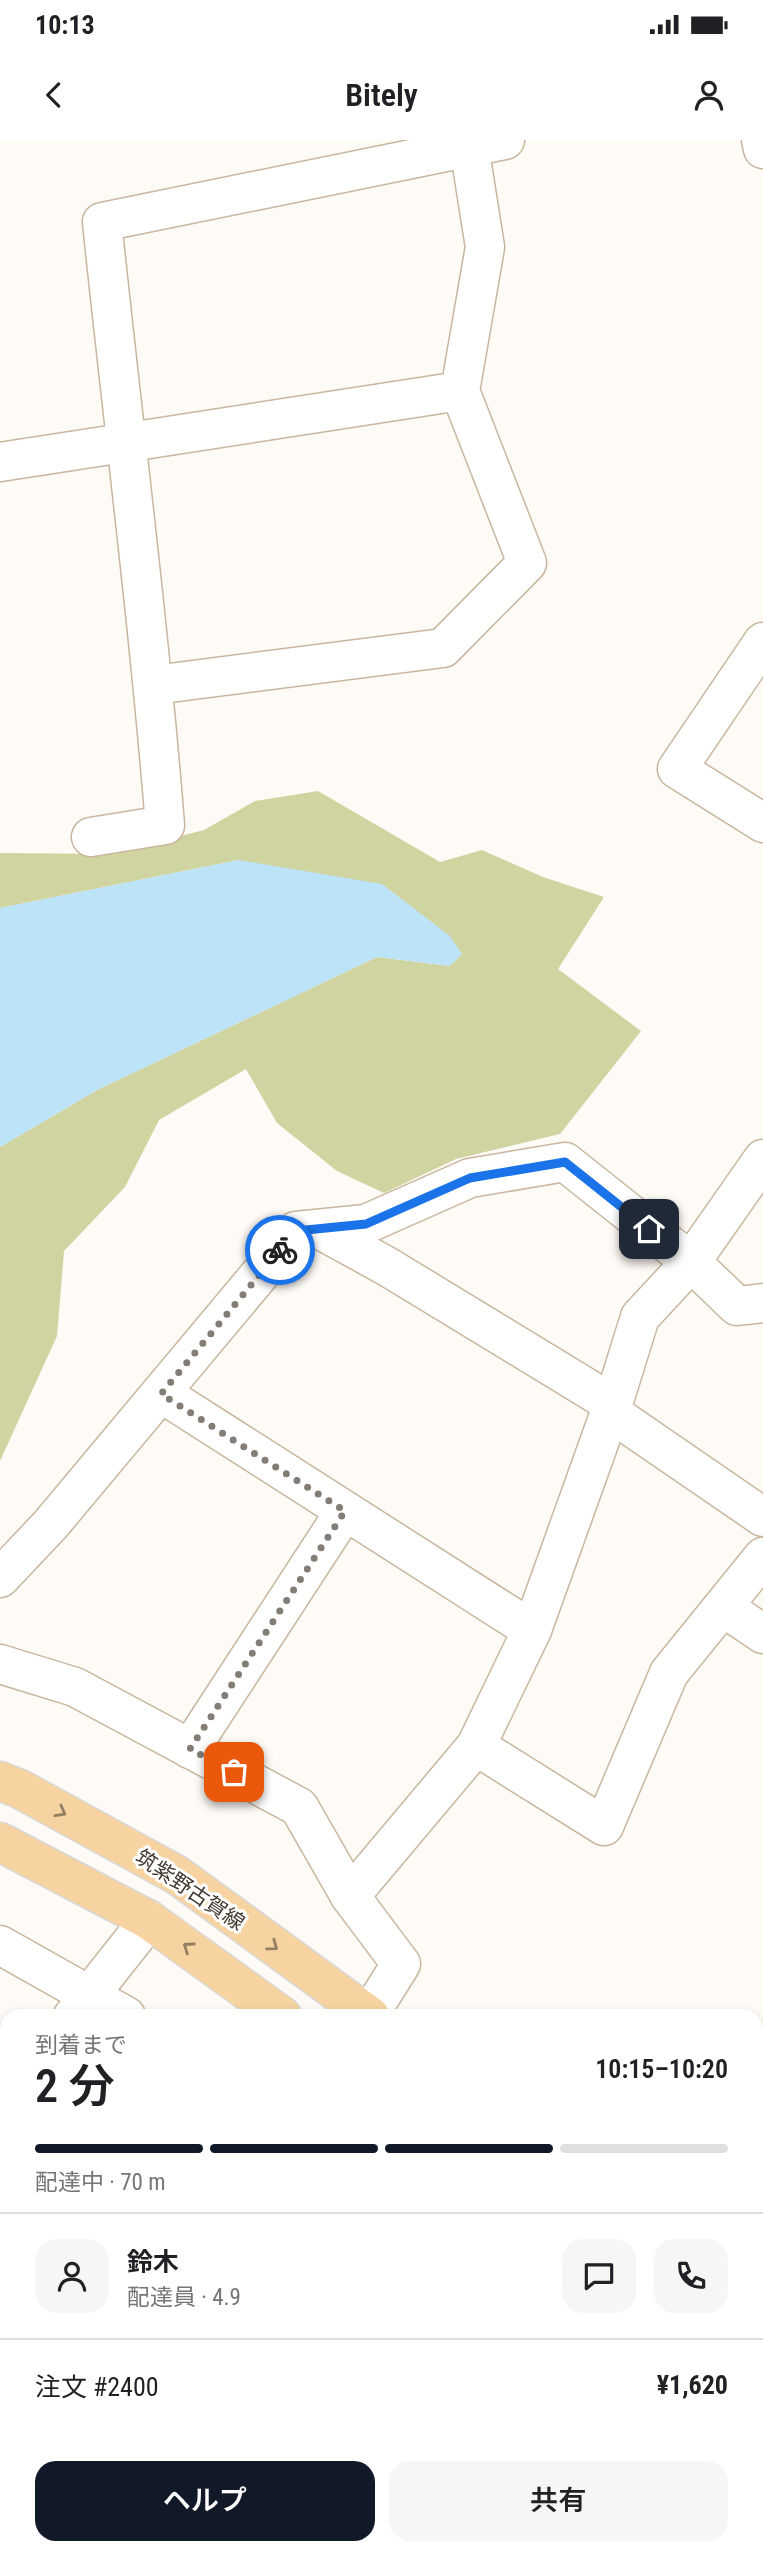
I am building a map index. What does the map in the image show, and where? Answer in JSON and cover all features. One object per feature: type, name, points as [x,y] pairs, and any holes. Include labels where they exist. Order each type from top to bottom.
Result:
[{"type":"main road","name":"筑紫野古賀線","points":[[0,1781],[20,1789],[177,1875],[361,2009]]},
{"type":"main road","points":[[0,1842],[149,1920],[272,2009]]},
{"type":"street","points":[[761,140],[763,149]]},
{"type":"street","points":[[91,837],[165,825],[154,685],[102,222],[481,143],[485,247],[460,391],[527,564],[443,648],[154,685]]},
{"type":"street","points":[[0,462],[460,391]]},
{"type":"street","points":[[763,642],[677,769],[763,822]]},
{"type":"street","points":[[350,1896],[476,1746],[533,1630],[640,1317],[691,1262],[763,1159]]},
{"type":"street","points":[[0,1578],[51,1524],[296,1231],[366,1224],[470,1178],[565,1162],[691,1262],[737,1307],[763,1303]]},
{"type":"street","points":[[319,1229],[388,1267],[611,1408],[763,1517]]},
{"type":"street","points":[[161,1394],[533,1630]]},
{"type":"street","points":[[190,1749],[345,1511]]},
{"type":"street","points":[[476,1746],[604,1826],[669,1673],[763,1558]]},
{"type":"street","points":[[723,1608],[763,1634]]},
{"type":"street","points":[[0,1664],[75,1687],[299,1807],[350,1896],[401,1964],[373,2009]]},
{"type":"street","points":[[0,1945],[81,2005],[149,1920]]},
{"type":"green space","points":[[318,791],[440,862],[482,850],[543,877],[604,897],[558,969],[641,1031],[560,1134],[456,1159],[384,1193],[337,1171],[277,1123],[246,1069],[159,1120],[125,1187],[64,1251],[57,1336],[0,1461],[0,1147],[97,1090],[377,957],[450,966],[239,860],[0,908],[0,853],[110,854],[204,830],[255,801]]},
{"type":"water","points":[[239,860],[382,884],[450,936],[462,954],[450,966],[377,957],[97,1090],[0,1147],[0,908]]},
{"type":"way so far","points":[[234,1772],[190,1749],[345,1511],[161,1394],[280,1250]]},
{"type":"route","points":[[280,1250],[296,1231],[366,1224],[470,1178],[565,1162],[649,1229]]}]
